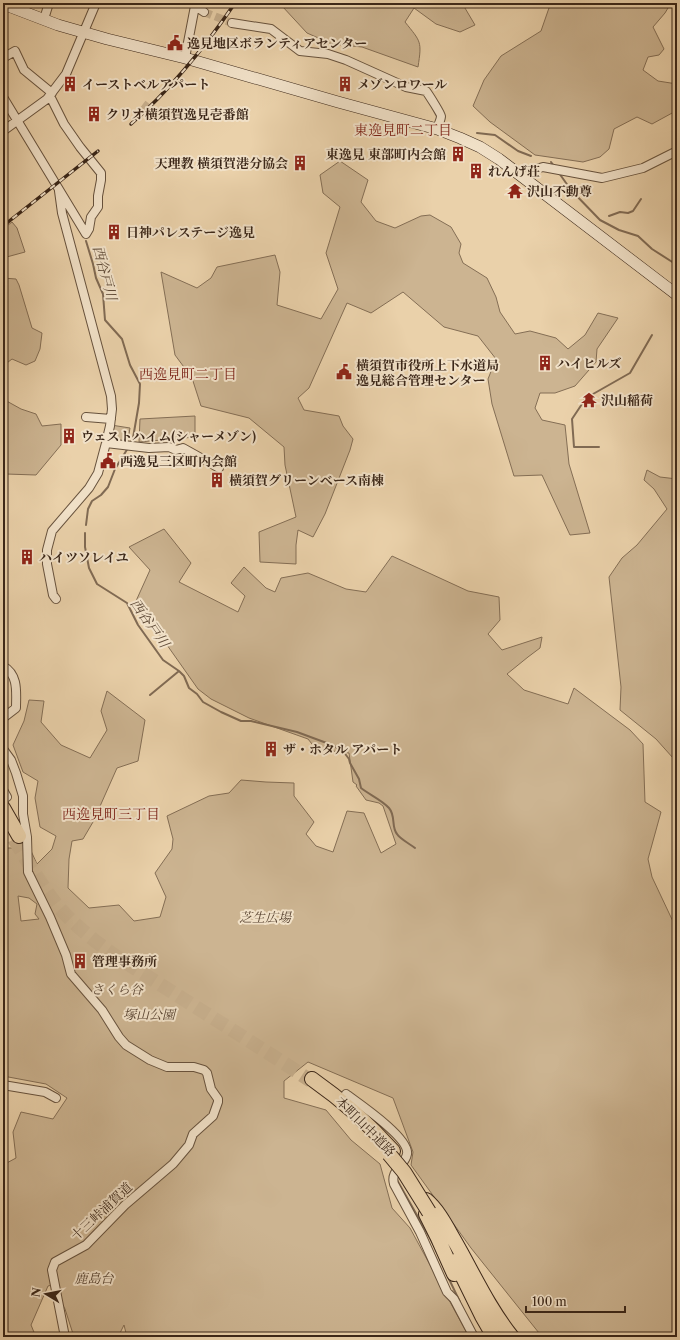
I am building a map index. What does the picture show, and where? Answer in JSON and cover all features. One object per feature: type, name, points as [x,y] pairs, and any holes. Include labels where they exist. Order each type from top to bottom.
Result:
[{"type":"highway","points":[[3,817],[16,838],[4,799]]},
{"type":"highway","name":"本町山中道路","points":[[312,1080],[348,1106],[379,1136],[429,1209]]},
{"type":"highway","points":[[429,1209],[437,1236],[476,1324],[484,1337]]},
{"type":"highway","points":[[429,1209],[494,1337]]},
{"type":"highway","points":[[429,1209],[454,1250],[486,1315],[499,1337]]},
{"type":"highway","points":[[429,1209],[450,1232],[481,1290],[501,1323],[512,1337]]},
{"type":"street","points":[[44,20],[49,3]]},
{"type":"street","points":[[3,131],[51,95],[66,74],[96,3]]},
{"type":"street","points":[[3,4],[44,20],[107,39],[185,58],[436,129],[460,138],[480,147],[499,159],[677,295]]},
{"type":"street","points":[[185,58],[193,5],[204,12]]},
{"type":"street","points":[[232,23],[271,29],[300,51],[328,54],[346,60],[406,87],[426,91],[441,116],[436,129]]},
{"type":"street","points":[[3,58],[15,51],[24,70],[51,95],[64,124],[100,173],[101,180],[98,196],[98,207],[91,217],[90,229],[86,234],[3,97]]},
{"type":"street","points":[[524,178],[536,169],[543,167],[602,178],[643,168],[677,151]]},
{"type":"street","points":[[56,599],[53,595],[47,564],[52,531],[89,488],[98,473],[111,419],[111,396],[62,213],[59,191]]},
{"type":"street","points":[[86,417],[111,419]]},
{"type":"street","points":[[106,443],[149,448],[169,447],[176,450],[183,448],[219,468]]},
{"type":"street","points":[[3,666],[8,669],[14,678],[16,686],[16,708],[3,718]]},
{"type":"street","name":"十三峠浦賀道","points":[[3,749],[11,760],[23,796],[23,814],[27,837],[28,872],[50,917],[66,955],[71,974],[102,1010],[119,1037],[126,1045],[150,1060],[167,1067],[194,1067],[204,1070],[207,1073],[211,1089],[218,1099],[218,1106],[212,1116],[193,1134],[188,1148],[166,1170],[124,1204],[86,1245],[58,1260],[54,1264],[52,1270],[65,1337]]},
{"type":"street","points":[[3,1085],[45,1092],[56,1098]]},
{"type":"street","points":[[346,1094],[373,1113],[406,1147],[407,1156],[393,1176],[394,1184],[420,1232],[447,1292],[454,1299],[474,1337]]},
{"type":"green space","points":[[285,3],[462,3],[475,25],[460,32],[436,24],[414,8],[405,22],[419,42],[420,52],[418,67],[362,47],[332,44],[307,33],[282,6]]},
{"type":"green space","points":[[533,3],[671,3],[653,27],[664,49],[659,55],[648,57],[643,70],[658,81],[677,84],[677,112],[674,112],[652,124],[637,117],[614,129],[609,149],[600,157],[583,162],[535,155],[490,122],[473,106],[484,80],[501,56],[541,31],[550,5]]},
{"type":"green space","points":[[340,161],[368,180],[361,202],[376,221],[395,228],[421,216],[430,215],[451,227],[461,244],[459,253],[463,263],[487,278],[496,297],[500,312],[515,334],[530,331],[556,338],[568,349],[585,335],[598,313],[618,318],[597,349],[596,362],[575,386],[555,393],[540,393],[535,408],[542,420],[565,425],[569,464],[590,533],[570,535],[542,475],[514,476],[492,404],[488,379],[496,359],[478,336],[444,327],[403,292],[371,313],[347,303],[309,388],[298,398],[304,410],[339,416],[343,426],[353,439],[350,450],[325,514],[313,537],[298,530],[296,564],[260,562],[259,532],[296,517],[285,465],[284,447],[249,418],[201,406],[192,378],[175,355],[161,272],[197,288],[211,278],[217,267],[275,255],[280,272],[277,305],[321,319],[338,289],[326,253],[340,207],[323,193],[320,175]]},
{"type":"green space","points":[[12,222],[17,228],[25,252],[3,258],[3,229]]},
{"type":"green space","points":[[3,278],[16,279],[32,328],[42,333],[40,349],[35,361],[26,365],[12,359],[3,366]]},
{"type":"green space","points":[[3,399],[21,409],[36,414],[42,426],[61,424],[61,445],[36,475],[3,473]]},
{"type":"green space","points":[[195,416],[195,437],[139,442],[140,419]]},
{"type":"green space","points":[[111,425],[130,428],[129,434],[124,443],[108,442]]},
{"type":"green space","points":[[647,470],[660,477],[677,479],[677,772],[673,758],[656,739],[620,710],[621,687],[609,577],[622,558],[637,545],[667,509],[654,489],[644,480]]},
{"type":"green space","points":[[164,529],[191,563],[179,582],[238,612],[245,596],[231,583],[244,567],[266,588],[275,592],[281,578],[308,573],[346,589],[366,592],[392,556],[468,591],[499,597],[500,620],[488,634],[502,650],[542,637],[540,648],[507,674],[524,690],[568,704],[574,688],[630,730],[643,744],[645,802],[661,812],[648,859],[652,877],[677,930],[677,1337],[565,1337],[539,1333],[471,1248],[411,1165],[413,1152],[393,1098],[308,1062],[284,1081],[284,1098],[326,1110],[351,1140],[380,1164],[392,1208],[410,1228],[469,1337],[127,1337],[124,1325],[118,1337],[74,1337],[65,1309],[52,1285],[48,1286],[31,1325],[36,1337],[3,1337],[3,1165],[16,1158],[13,1132],[21,1112],[53,1119],[67,1098],[46,1084],[3,1076],[3,845],[4,848],[16,848],[26,840],[37,864],[52,849],[56,836],[40,827],[35,798],[38,781],[23,772],[13,745],[24,721],[29,700],[44,701],[41,722],[61,745],[90,758],[107,730],[101,711],[107,691],[145,720],[138,761],[117,768],[93,822],[83,839],[72,841],[69,859],[68,888],[89,908],[119,905],[134,921],[160,917],[166,897],[155,873],[172,849],[173,839],[167,816],[209,796],[229,793],[241,780],[294,783],[294,796],[314,822],[306,834],[316,846],[333,852],[347,811],[364,813],[381,853],[396,844],[383,806],[379,803],[366,800],[356,786],[357,785],[353,782],[349,753],[316,749],[308,739],[249,718],[211,699],[198,689],[136,601],[150,570],[129,547]],"holes":[[[18,896],[29,898],[37,904],[35,914],[39,919],[21,921]]]},
{"type":"waterway","points":[[477,133],[495,135],[518,151],[531,156]]},
{"type":"waterway","points":[[551,162],[554,166]]},
{"type":"waterway","points":[[559,173],[571,190],[600,220],[619,230],[638,236],[652,249],[677,265]]},
{"type":"waterway","points":[[609,216],[620,212],[628,213],[633,211],[641,199]]},
{"type":"waterway","name":"西谷戸川","points":[[86,241],[96,278],[103,294],[105,320],[122,339],[130,365],[140,384],[139,403],[133,438],[130,444]]},
{"type":"waterway","points":[[599,447],[574,447],[572,419],[586,398],[630,373],[652,335]]},
{"type":"waterway","name":"西谷戸川","points":[[86,525],[88,509],[92,501],[101,495],[108,487],[115,469],[128,448]]},
{"type":"waterway","name":"西谷戸川","points":[[85,533],[85,547],[89,568],[97,584],[127,603],[138,625],[163,660],[179,671],[150,695]]},
{"type":"waterway","points":[[179,671],[184,676],[189,688],[197,694],[203,702],[221,712],[241,721],[251,721],[297,732],[332,745],[343,751],[349,759],[359,779],[361,788],[383,802],[389,808],[392,814],[394,828],[398,836],[415,848]]},
{"type":"waterway","points":[[397,1180],[435,1247]]},
{"type":"waterway","points":[[448,1277],[460,1302]]},
{"type":"tunnel","points":[[204,12],[232,23]]},
{"type":"tunnel","points":[[143,104],[152,111]]},
{"type":"tunnel","points":[[14,839],[39,880],[56,904],[91,938],[114,955],[311,1081]]},
{"type":"railway","points":[[131,124],[160,97],[187,67],[212,36],[235,3]]},
{"type":"railway","points":[[3,226],[98,151]]},
{"type":"place","name":"逸見地区ボランティアセンター","points":[[175,43]]},
{"type":"place","name":"イーストベルアパート","points":[[70,84]]},
{"type":"place","name":"メゾンロワール","points":[[345,84]]},
{"type":"place","name":"クリオ横須賀逸見壱番館","points":[[94,114]]},
{"type":"place","name":"東逸見 東部町内会館","points":[[458,154]]},
{"type":"place","name":"天理教 横須賀港分協会","points":[[300,163]]},
{"type":"place","name":"れんげ荘","points":[[476,171]]},
{"type":"place","name":"沢山不動尊","points":[[515,191]]},
{"type":"place","name":"日神パレステージ逸見","points":[[114,232]]},
{"type":"place","name":"ハイヒルズ","points":[[545,363]]},
{"type":"place","name":"横須賀市役所上下水道局 逸見総合管理センター","points":[[344,372]]},
{"type":"place","name":"沢山稲荷","points":[[589,400]]},
{"type":"place","name":"ウェストハイム(シャーメゾン)","points":[[69,436]]},
{"type":"place","name":"西逸見三区町内会館","points":[[108,461]]},
{"type":"place","name":"横須賀グリーンベース南棟","points":[[217,480]]},
{"type":"place","name":"ハイツソレイユ","points":[[27,557]]},
{"type":"place","name":"ザ・ホタル アパート","points":[[271,749]]},
{"type":"place","name":"管理事務所","points":[[80,961]]},
{"type":"district","name":"東逸見町二丁目","points":[[403,130]]},
{"type":"district","name":"西逸見町二丁目","points":[[188,374]]},
{"type":"district","name":"西逸見町三丁目","points":[[111,814]]},
{"type":"park label","name":"芝生広場","points":[[265,917]]},
{"type":"park label","name":"さくら谷","points":[[117,989]]},
{"type":"park label","name":"塚山公園","points":[[149,1014]]},
{"type":"park label","name":"鹿島台","points":[[94,1278]]}]
